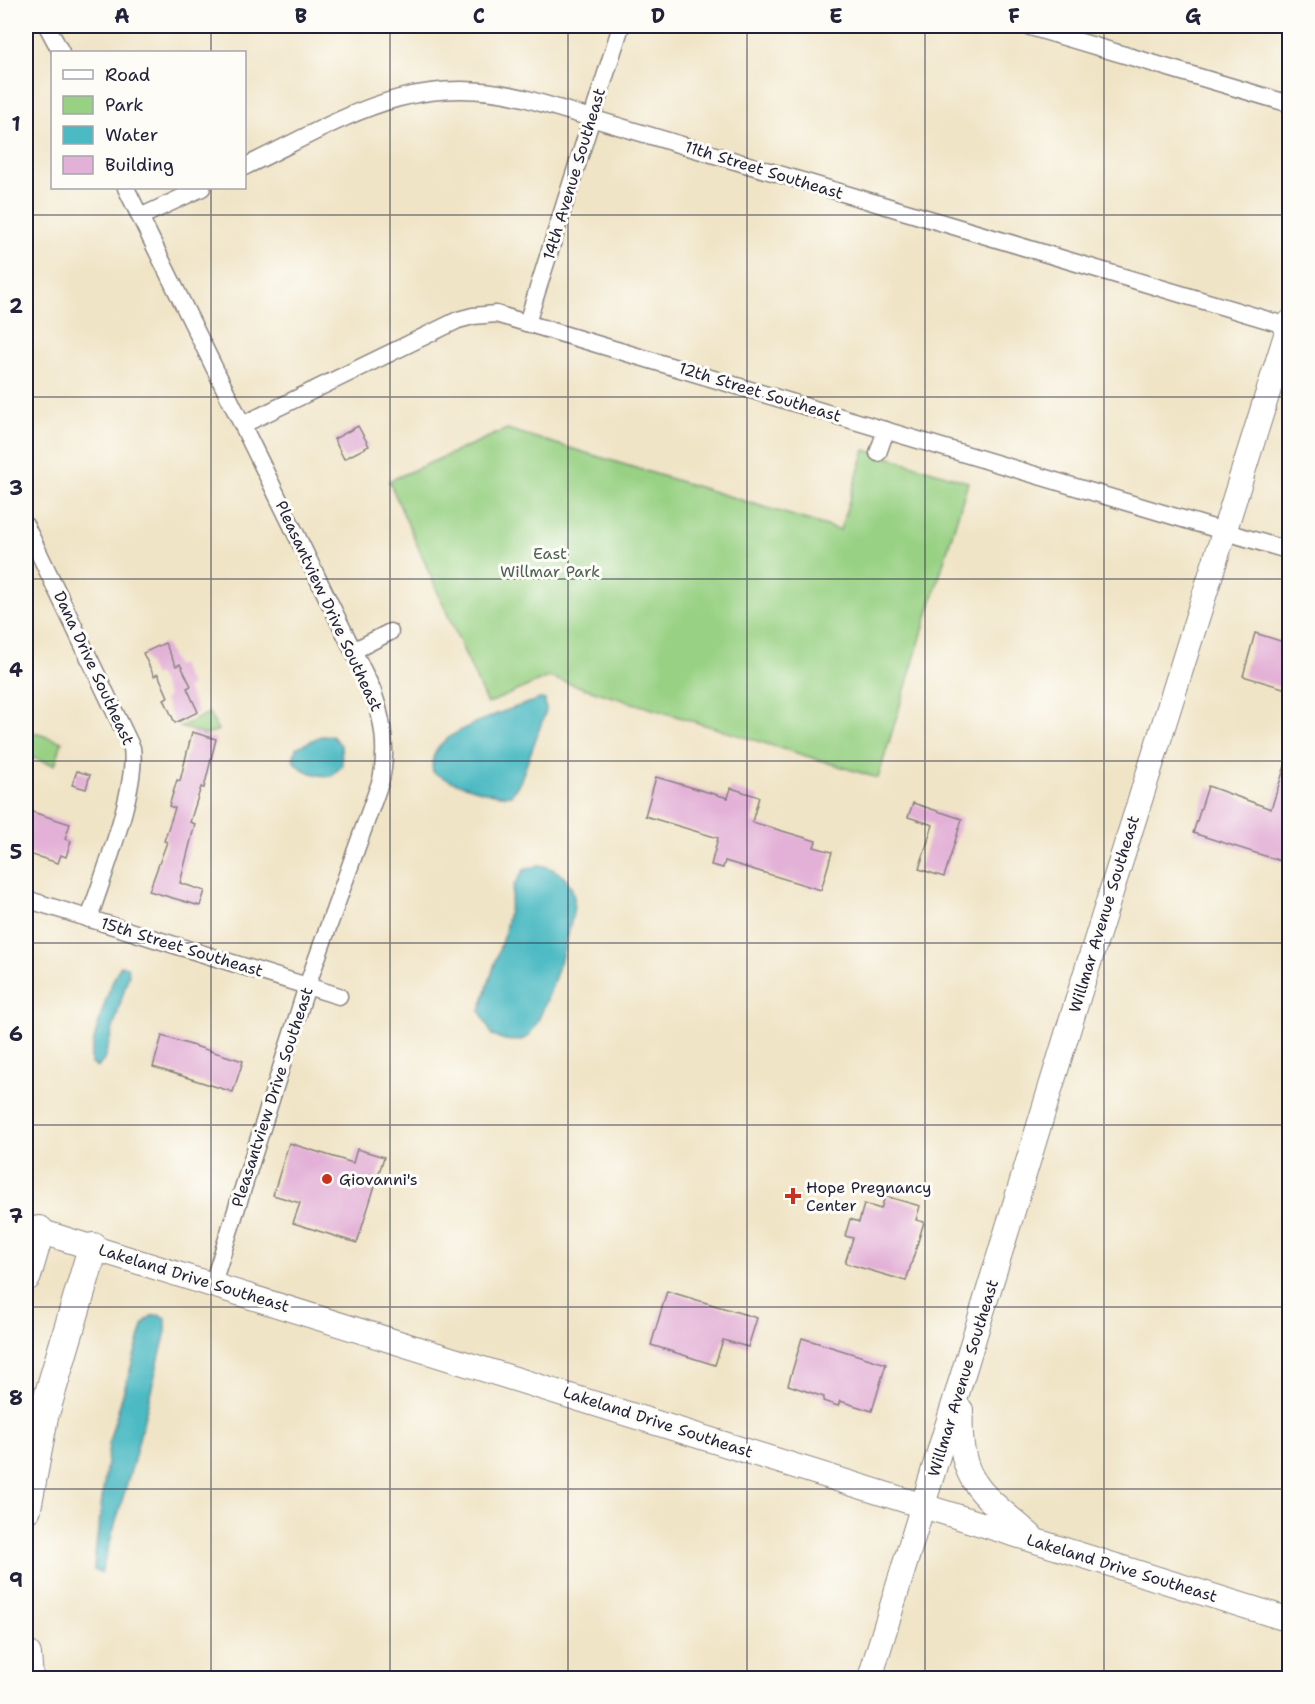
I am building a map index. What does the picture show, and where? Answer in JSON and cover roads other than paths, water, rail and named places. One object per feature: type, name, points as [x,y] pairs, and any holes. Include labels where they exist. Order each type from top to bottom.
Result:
[{"type":"highway","points":[[26,1276],[32,1229]]},
{"type":"highway","points":[[26,1508],[43,1417],[93,1248]]},
{"type":"highway","points":[[26,1655],[28,1678]]},
{"type":"main road","name":"Willmar Avenue Southeast","points":[[870,1678],[1289,324]]},
{"type":"main road","name":"Lakeland Drive Southeast","points":[[32,1229],[677,1426],[1290,1620]]},
{"type":"main road","points":[[968,1362],[960,1431],[964,1466],[980,1492],[1038,1542]]},
{"type":"street","points":[[47,26],[60,51]]},
{"type":"street","name":"14th Avenue Southeast","points":[[527,322],[621,26]]},
{"type":"street","points":[[1027,26],[1290,105]]},
{"type":"street","name":"11th Street Southeast","points":[[246,166],[387,101],[427,91],[486,90],[524,98],[1289,324]]},
{"type":"street","name":"Pleasantview Drive Southeast","points":[[126,189],[244,424],[353,651],[378,705],[384,737],[384,766],[379,788],[307,986],[213,1283]]},
{"type":"street","points":[[140,217],[200,189]]},
{"type":"street","name":"12th Street Southeast","points":[[244,424],[458,320],[486,314],[527,322],[1290,551]]},
{"type":"street","points":[[878,453],[886,430]]},
{"type":"street","name":"Dana Drive Southeast","points":[[26,526],[132,748],[134,763],[129,791],[89,919]]},
{"type":"street","points":[[353,651],[390,632]]},
{"type":"street","name":"15th Street Southeast","points":[[26,899],[339,996]]},
{"type":"water","points":[[540,699],[545,700],[546,711],[520,782],[511,795],[494,794],[471,788],[433,772],[432,761],[436,751],[449,738],[487,718]]},
{"type":"water","points":[[321,736],[332,736],[341,745],[342,766],[331,776],[300,768],[293,760],[296,748]]},
{"type":"water","points":[[540,865],[558,872],[567,880],[573,891],[570,926],[549,994],[533,1029],[523,1039],[505,1040],[492,1035],[480,1011],[505,931],[514,885],[524,870]]},
{"type":"water","points":[[121,966],[127,967],[129,973],[104,1060],[98,1067],[91,1064],[93,1044],[107,998]]},
{"type":"water","points":[[160,1315],[166,1318],[166,1331],[133,1463],[101,1573],[94,1570],[95,1554],[110,1438],[144,1323],[151,1316]]},
{"type":"place","name":"Giovanni's","points":[[327,1179]]},
{"type":"place","name":"Hope Pregnancy Center","points":[[793,1196]]},
{"type":"park label","name":"East Willmar Park","points":[[550,562]]}]
